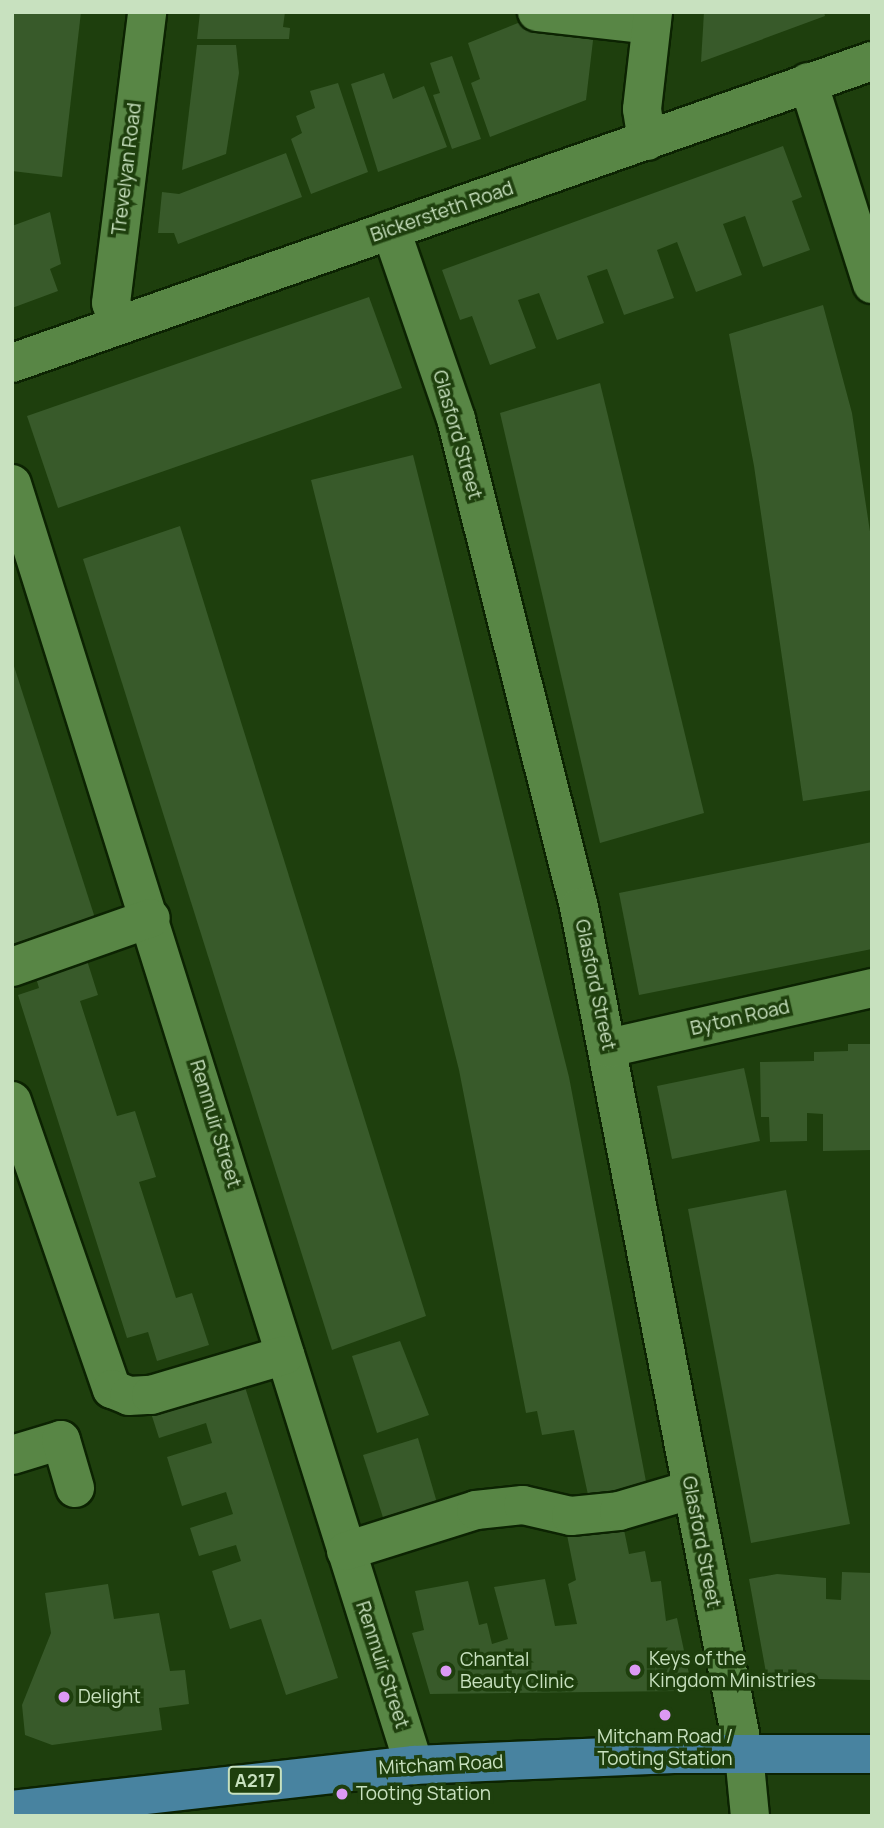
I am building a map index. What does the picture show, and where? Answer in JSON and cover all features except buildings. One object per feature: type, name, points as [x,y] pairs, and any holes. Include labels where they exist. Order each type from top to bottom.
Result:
[{"type":"main road","name":"Mitcham Road","points":[[12,1810],[97,1809],[217,1784],[414,1765],[744,1754],[872,1754]]},
{"type":"street","name":"Trevelyan Road","points":[[118,324],[111,303],[147,12]]},
{"type":"street","points":[[537,12],[652,18],[642,109],[647,141]]},
{"type":"street","name":"Bickersteth Road","points":[[12,363],[872,61]]},
{"type":"street","points":[[808,82],[872,284]]},
{"type":"street","name":"Glasford Street","points":[[391,230],[456,419],[579,907],[608,1048],[690,1490],[744,1754],[750,1816]]},
{"type":"street","name":"Renmuir Street","points":[[12,484],[152,918],[414,1765]]},
{"type":"street","points":[[12,967],[152,918]]},
{"type":"street","name":"Byton Road","points":[[608,1048],[872,988]]},
{"type":"street","points":[[12,1101],[112,1389],[129,1396],[151,1395],[285,1355]]},
{"type":"street","points":[[12,1454],[61,1440],[75,1488]]},
{"type":"street","points":[[346,1551],[476,1510],[523,1504],[571,1516],[619,1511],[690,1490]]},
{"type":"place","name":"Keys of the Kingdom Ministries","points":[[635,1670]]},
{"type":"place","name":"Chantal Beauty Clinic","points":[[446,1671]]},
{"type":"place","name":"Delight","points":[[64,1697]]},
{"type":"place","name":"Mitcham Road / Tooting Station","points":[[665,1715]]},
{"type":"place","name":"Tooting Station","points":[[342,1794]]}]
